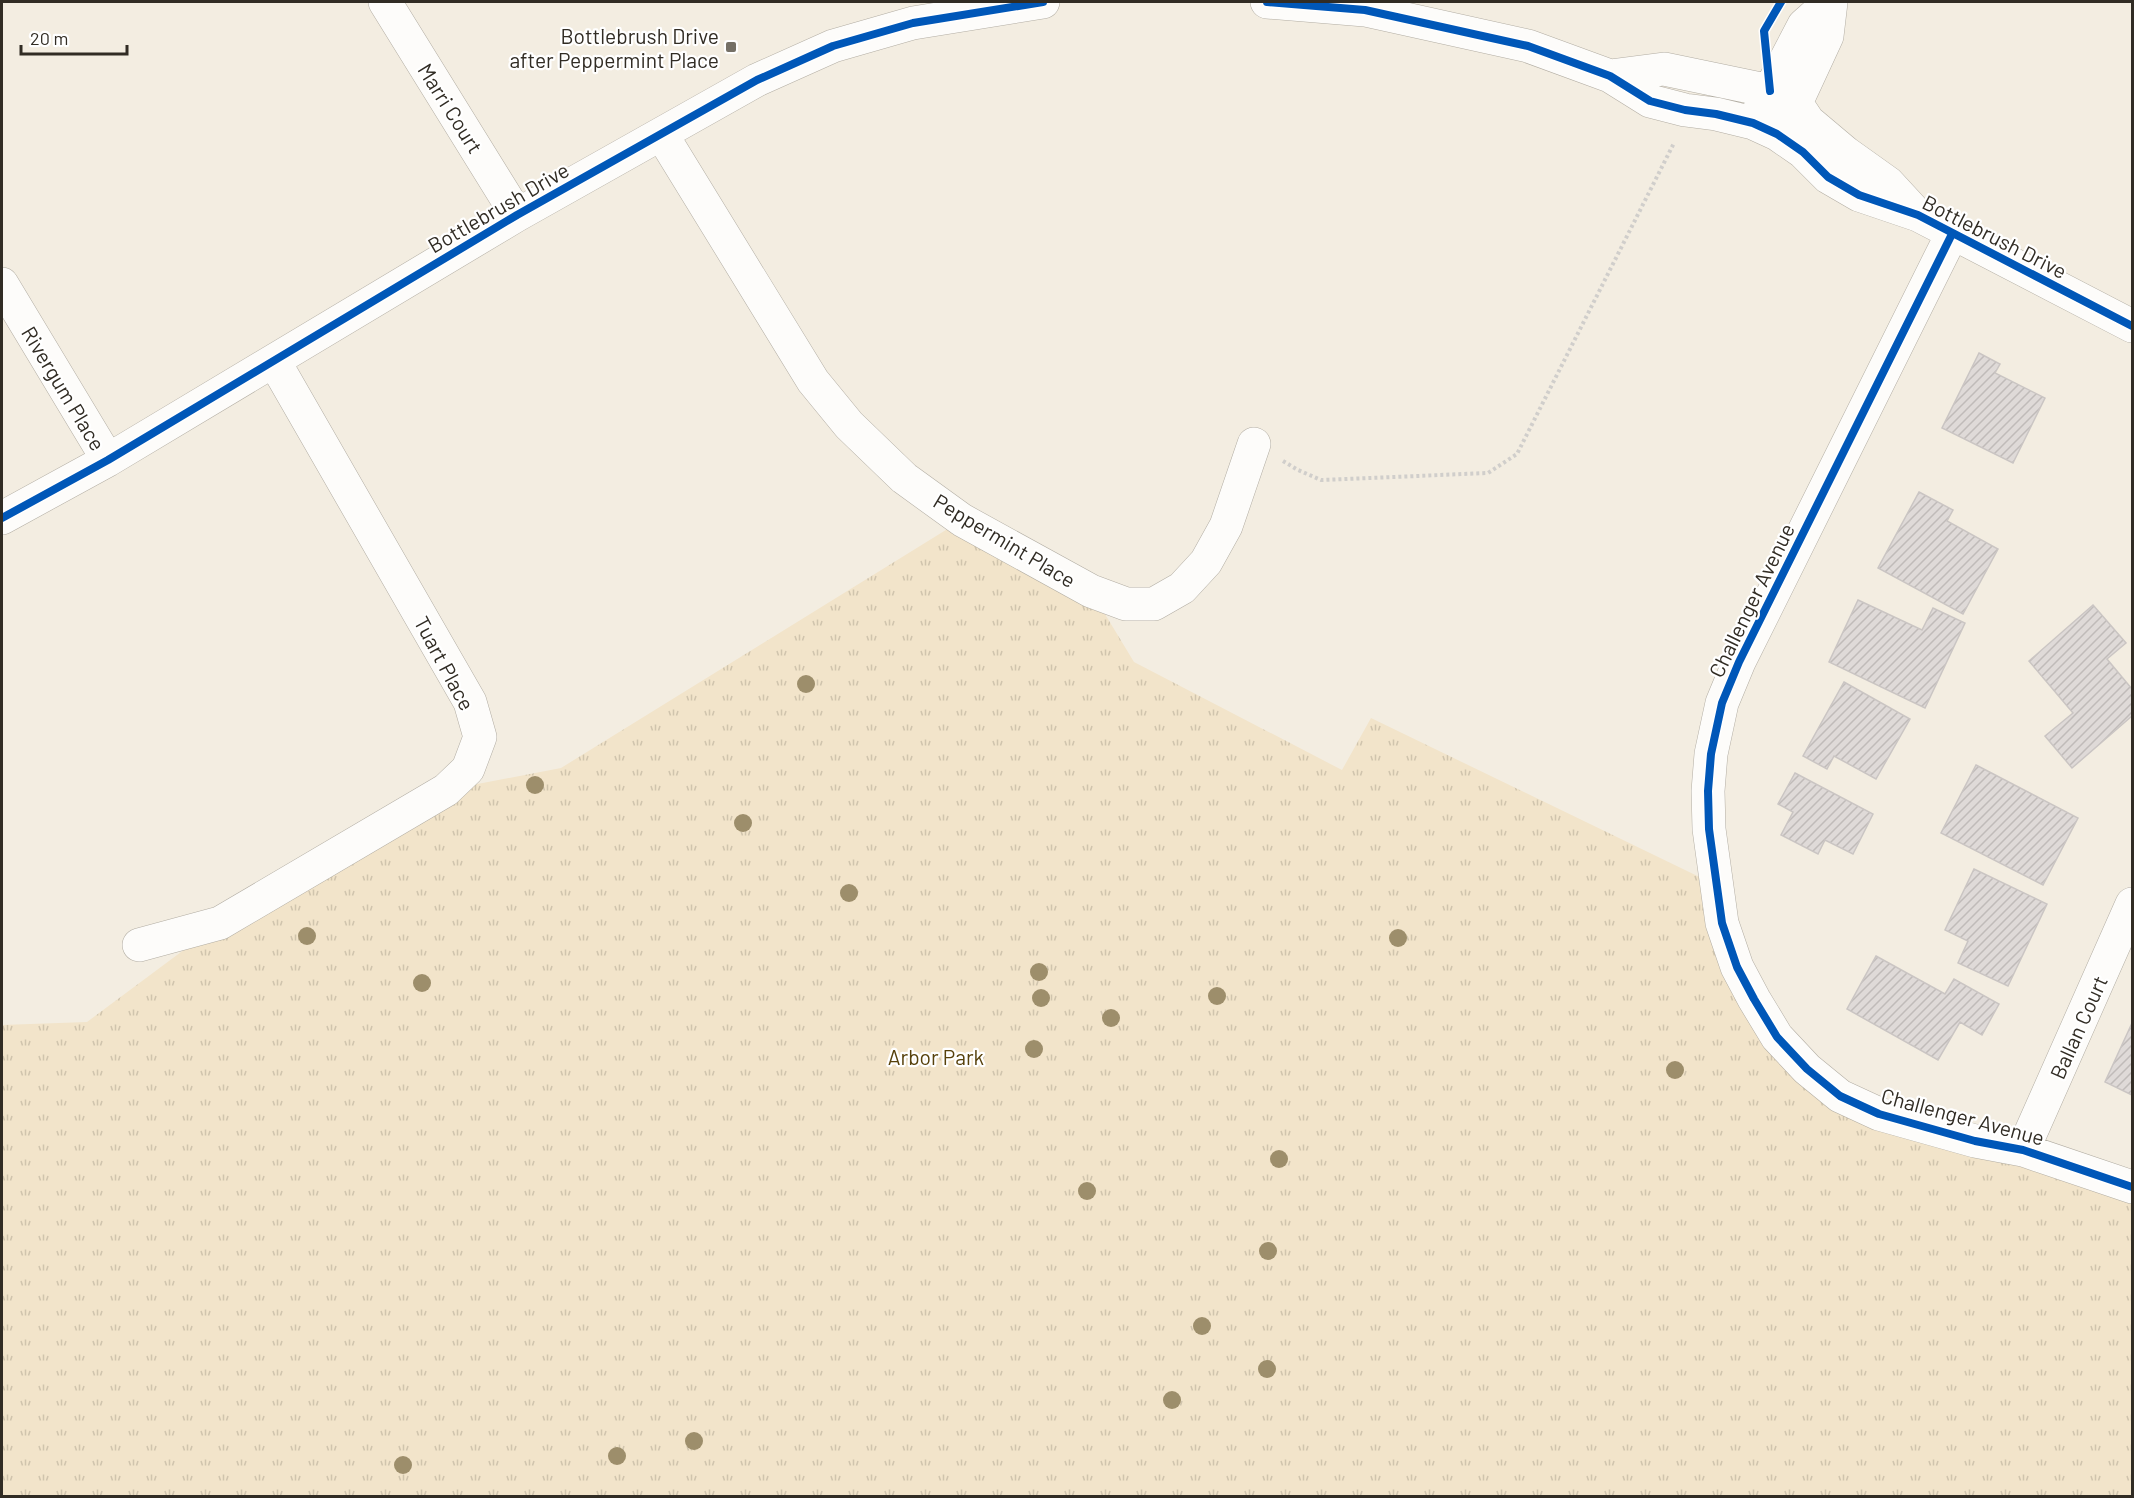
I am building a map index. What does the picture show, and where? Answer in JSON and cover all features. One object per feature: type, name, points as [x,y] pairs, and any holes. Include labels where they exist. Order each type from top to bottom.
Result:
[{"type":"street","name":"Marri Court","points":[[385,2],[517,215]]},
{"type":"street","name":"Bottlebrush Drive","points":[[2,518],[108,460],[517,215],[756,80],[832,46],[913,23],[1042,2]]},
{"type":"street","name":"Bottlebrush Drive","points":[[1267,2],[1365,10],[1528,46],[1610,76],[1650,101],[1685,110],[1716,114],[1765,128],[1803,152],[1828,177],[1859,195],[1918,215],[2133,326]]},
{"type":"street","points":[[1765,128],[1783,97],[1827,36],[1831,2]]},
{"type":"street","name":"Bottlebrush Drive","points":[[1610,76],[1664,69],[1783,97],[1846,153],[1888,183],[1918,215]]},
{"type":"street","name":"Peppermint Place","points":[[662,135],[813,381],[849,425],[904,478],[962,520],[1091,591],[1126,604],[1154,604],[1182,588],[1206,562],[1226,526],[1254,444]]},
{"type":"street","name":"Challenger Avenue","points":[[1952,234],[1739,662],[1722,703],[1711,754],[1708,791],[1709,830],[1722,923],[1737,967],[1777,1037],[1807,1069],[1840,1096],[1879,1114],[1975,1141],[2023,1150],[2133,1186]]},
{"type":"street","name":"Rivergum Place","points":[[2,284],[108,460]]},
{"type":"street","name":"Tuart Place","points":[[140,945],[220,923],[446,790],[468,769],[480,737],[470,702],[274,361]]},
{"type":"street","name":"Ballan Court","points":[[2023,1150],[2133,904]]},
{"type":"path","points":[[1254,444],[1298,470],[1321,480],[1488,473],[1517,454],[1682,128],[1685,110]]},
{"type":"green space","name":"Arbor Park","points":[[962,520],[1091,591],[1134,662],[1342,770],[1371,718],[1716,885],[1737,967],[1840,1096],[2132,1187],[2132,1496],[2,1496],[2,1025],[87,1022],[220,923],[446,790],[561,768]]},
{"type":"building","points":[[1979,353],[2000,364],[1995,373],[2045,398],[2013,463],[1942,428]]},
{"type":"building","points":[[1919,492],[1953,510],[1947,521],[1998,549],[1963,614],[1878,568]]},
{"type":"building","points":[[1858,600],[1922,630],[1933,608],[1965,623],[1925,708],[1829,662]]},
{"type":"building","points":[[2093,605],[2126,643],[2107,659],[2132,689],[2132,716],[2072,768],[2045,736],[2073,713],[2029,661]]},
{"type":"building","points":[[1844,682],[1910,719],[1876,779],[1834,756],[1827,769],[1803,756]]},
{"type":"building","points":[[1976,765],[2078,818],[2043,885],[1941,833]]},
{"type":"building","points":[[1795,773],[1873,814],[1853,854],[1825,840],[1818,854],[1781,835],[1793,812],[1778,804]]},
{"type":"building","points":[[1974,869],[2047,904],[2008,986],[1958,963],[1968,941],[1945,930]]},
{"type":"building","points":[[1876,956],[1945,994],[1954,979],[1999,1004],[1982,1035],[1960,1022],[1938,1060],[1847,1009]]},
{"type":"building","points":[[2132,1023],[2132,1095],[2105,1082]]},
{"type":"cycle path","points":[[2,518],[108,460],[517,215],[757,80],[833,46],[913,23],[1043,2]]},
{"type":"cycle path","points":[[1267,2],[1365,10],[1528,46],[1610,76],[1650,101],[1753,123],[1777,134],[1803,152],[1828,177],[1859,195],[1918,215],[2132,326]]},
{"type":"cycle path","points":[[1770,91],[1764,31],[1781,2]]},
{"type":"cycle path","points":[[1952,234],[1739,662],[1722,703],[1711,754],[1708,791],[1709,829],[1722,923],[1737,967],[1777,1037],[1807,1069],[1840,1096],[1879,1114],[1975,1141],[2023,1150],[2132,1187]]},
{"type":"place","name":"Bottlebrush Drive after Peppermint Place","points":[[731,47]]}]
